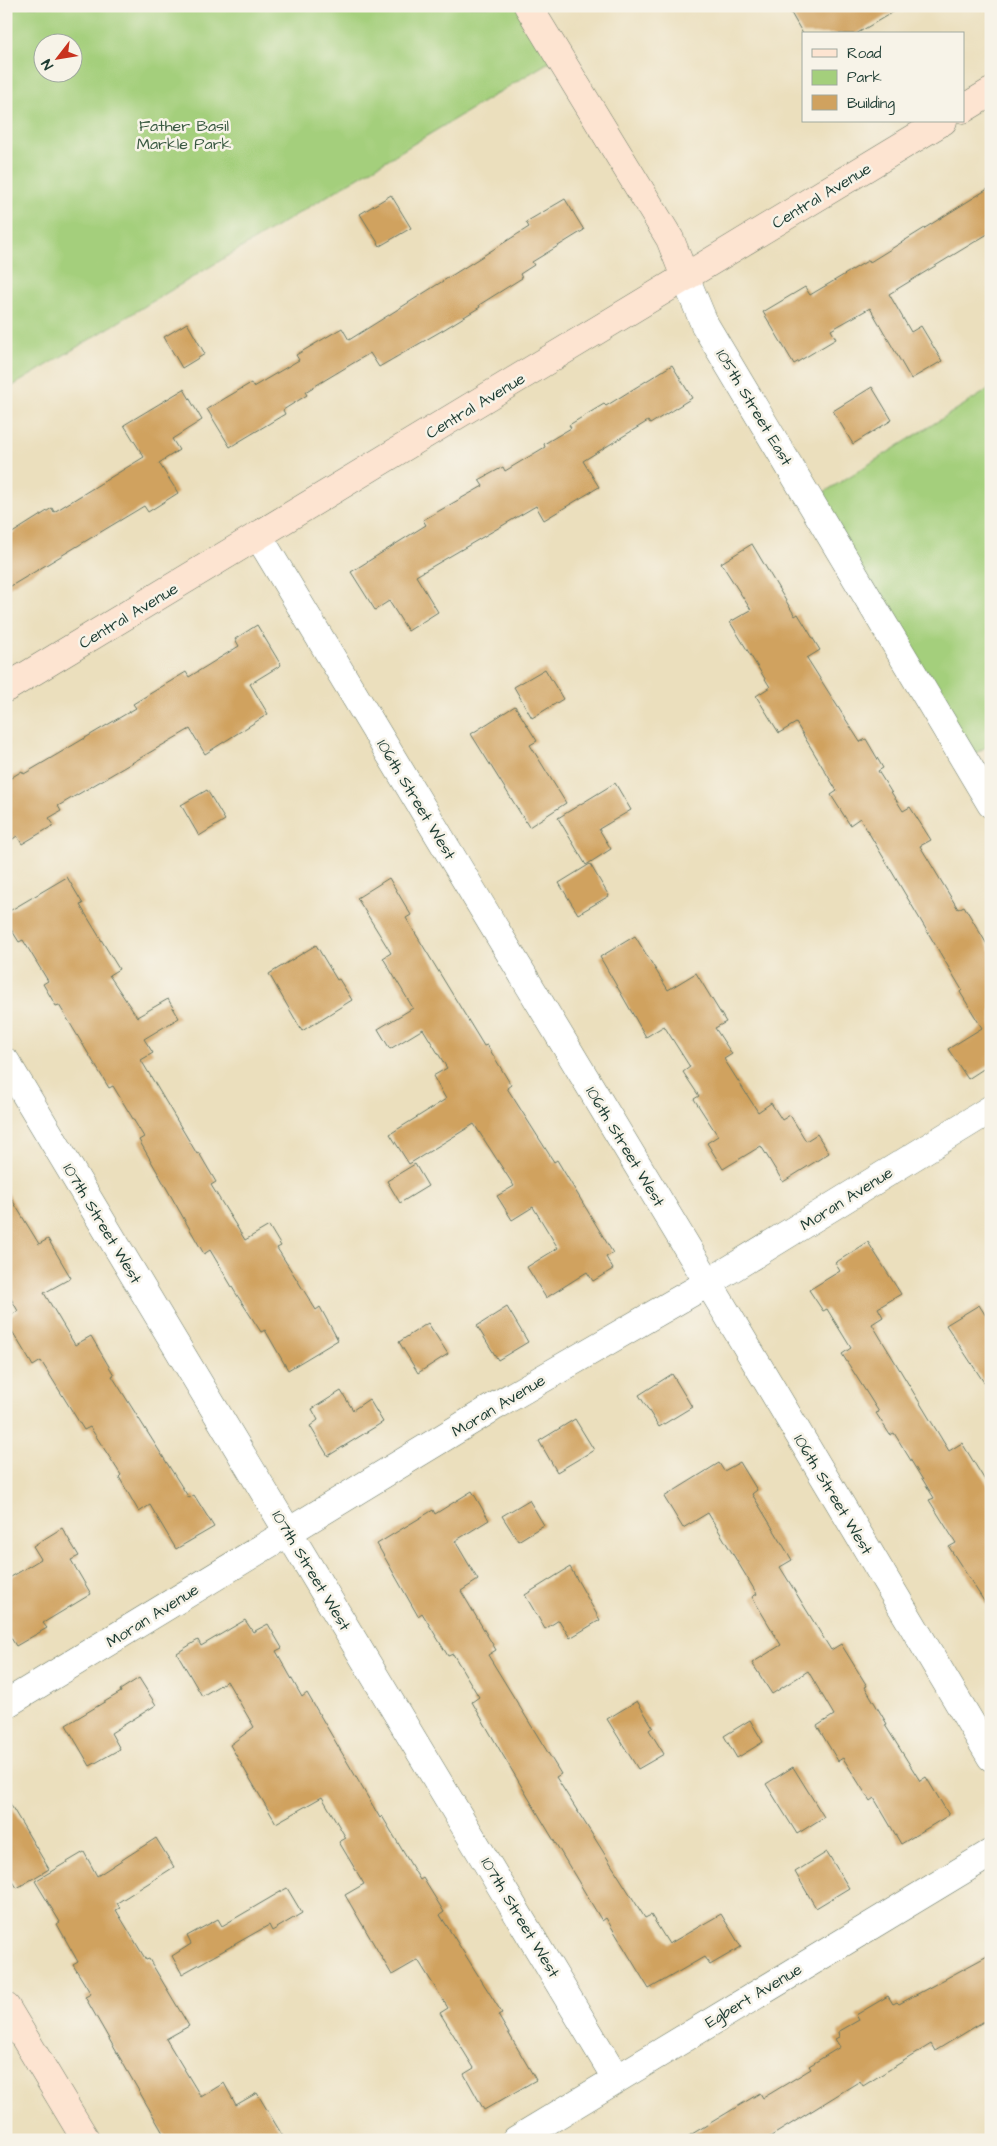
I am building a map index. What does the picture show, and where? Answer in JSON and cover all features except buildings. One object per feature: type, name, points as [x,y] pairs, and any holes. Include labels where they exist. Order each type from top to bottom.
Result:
[{"type":"main road","name":"105th Street East","points":[[528,6],[670,239],[685,277]]},
{"type":"main road","points":[[964,108],[991,92]]},
{"type":"main road","name":"Central Avenue","points":[[6,688],[259,537],[941,122]]},
{"type":"main road","points":[[6,2007],[86,2140]]},
{"type":"street","name":"105th Street East","points":[[685,277],[705,324],[991,804]]},
{"type":"street","name":"106th Street West","points":[[259,537],[991,1757]]},
{"type":"street","name":"107th Street West","points":[[6,1062],[616,2078]]},
{"type":"street","name":"Moran Avenue","points":[[6,1704],[492,1408],[708,1283],[991,1108]]},
{"type":"street","name":"Egbert Avenue","points":[[516,2140],[991,1853]]},
{"type":"green space","name":"Father Basil Markle Park","points":[[6,6],[528,6],[559,56],[6,390]]},
{"type":"green space","points":[[991,388],[991,744],[964,760],[810,501]]}]
